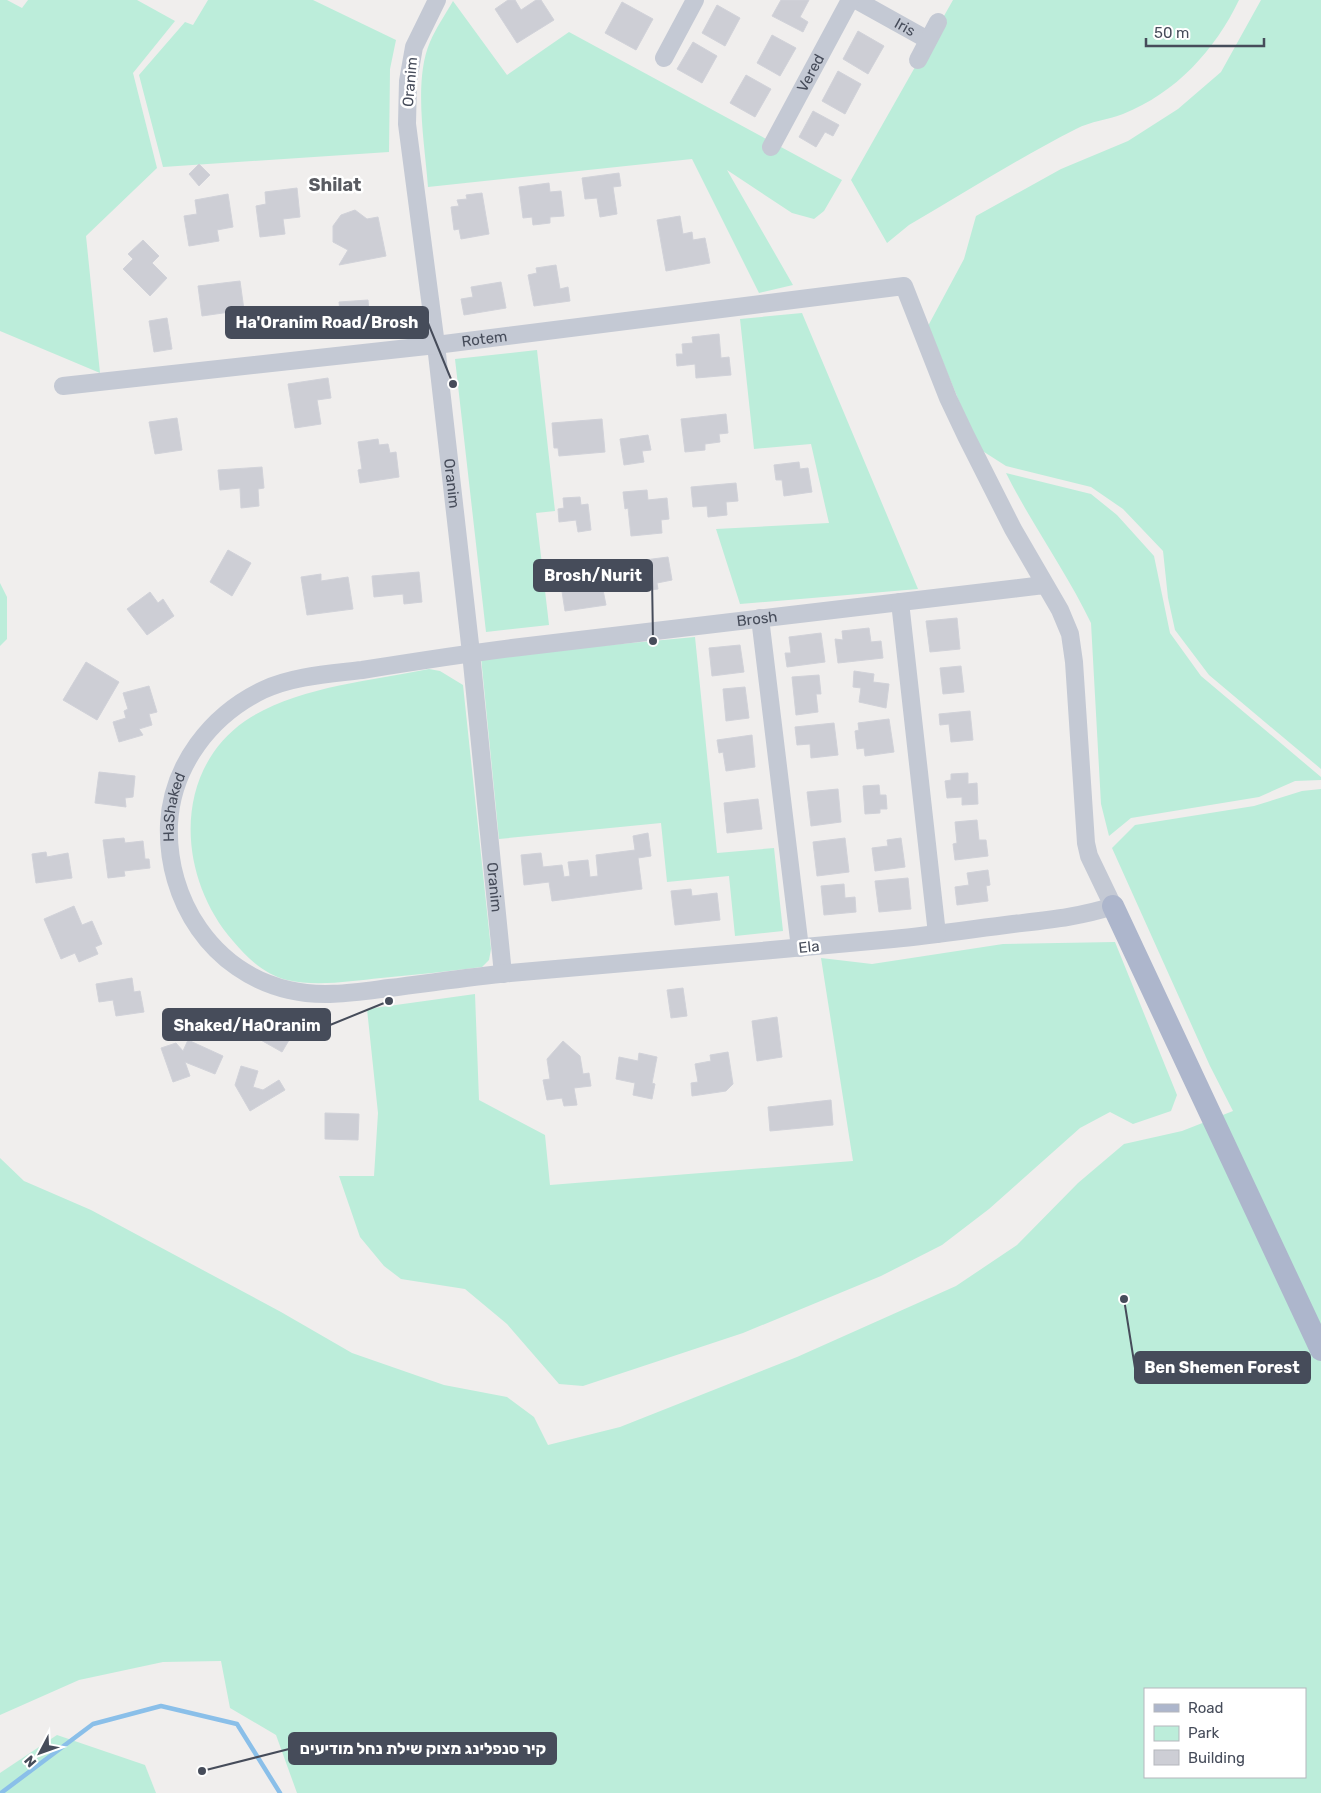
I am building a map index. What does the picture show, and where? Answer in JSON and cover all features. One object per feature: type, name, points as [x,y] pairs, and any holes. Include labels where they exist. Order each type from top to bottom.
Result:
[{"type":"main road","points":[[1113,906],[1321,1350]]},
{"type":"street","name":"Oranim","points":[[437,0],[414,47],[410,65],[407,101],[409,147],[436,345],[471,653],[503,974]]},
{"type":"street","points":[[664,58],[695,0]]},
{"type":"street","name":"Vered","points":[[772,147],[850,0]]},
{"type":"street","name":"Iris","points":[[856,0],[928,40]]},
{"type":"street","name":"Iris","points":[[918,60],[938,22]]},
{"type":"street","name":"Rotem","points":[[63,386],[436,345],[904,286],[952,406],[991,486],[1044,585]]},
{"type":"street","points":[[1044,585],[1060,610],[1070,634],[1074,662],[1086,842],[1090,856],[1113,906]]},
{"type":"street","name":"Brosh","points":[[471,653],[1044,585]]},
{"type":"street","points":[[900,602],[936,934]]},
{"type":"street","points":[[760,618],[800,948]]},
{"type":"street","name":"HaShaked","points":[[471,653],[295,680],[267,688],[239,703],[218,719],[201,738],[190,756],[176,789],[169,819],[170,852],[180,898],[192,921],[208,942],[227,960],[251,976],[290,990],[340,994],[503,974]]},
{"type":"street","name":"Ela","points":[[503,974],[936,934],[1083,915],[1113,906]]},
{"type":"green space","points":[[0,0],[7,0],[22,8],[28,0],[137,0],[175,21],[133,73],[157,168],[86,236],[100,373],[0,331]]},
{"type":"green space","points":[[208,0],[313,0],[396,40],[390,69],[389,152],[163,167],[139,75],[185,22],[193,25]]},
{"type":"green space","points":[[953,0],[1239,0],[1206,53],[1177,82],[1160,94],[1123,114],[1082,126],[1055,140],[909,225],[887,243],[851,180]]},
{"type":"green space","points":[[1261,0],[1321,0],[1321,769],[1209,675],[1175,630],[1168,598],[1163,551],[1123,509],[1091,487],[1006,466],[981,450],[928,326],[964,259],[976,216],[1061,169],[1128,141],[1178,109],[1221,72]]},
{"type":"green space","points":[[453,1],[507,75],[569,32],[842,180],[824,211],[814,219],[792,213],[727,170],[793,285],[759,293],[692,159],[428,187],[423,133],[422,75],[430,42]]},
{"type":"green space","points":[[802,313],[918,589],[740,604],[716,529],[829,523],[811,444],[754,449],[740,319]]},
{"type":"green space","points":[[537,350],[555,511],[536,513],[549,625],[486,632],[455,359]]},
{"type":"green space","points":[[1006,473],[1091,494],[1117,515],[1154,556],[1170,633],[1201,676],[1321,777],[1321,780],[1295,781],[1259,797],[1131,818],[1109,836],[1101,804],[1091,623]]},
{"type":"green space","points":[[0,583],[7,597],[7,639],[0,646]]},
{"type":"green space","points":[[695,637],[717,853],[774,848],[783,931],[735,936],[729,876],[667,882],[661,823],[499,839],[481,657]]},
{"type":"green space","points":[[429,669],[440,671],[463,685],[491,949],[489,960],[482,967],[334,983],[298,982],[279,978],[271,974],[244,954],[233,941],[215,916],[201,887],[193,857],[191,827],[194,797],[204,768],[221,743],[245,721],[265,709],[287,700],[334,687]]},
{"type":"green space","points":[[1321,789],[1321,1793],[297,1793],[276,1735],[230,1708],[221,1661],[163,1662],[79,1680],[0,1715],[0,1158],[24,1181],[91,1210],[281,1312],[352,1353],[444,1385],[507,1397],[534,1417],[548,1445],[620,1427],[797,1357],[956,1286],[1017,1245],[1078,1183],[1124,1144],[1182,1131],[1233,1111],[1210,1066],[1112,848],[1135,825],[1254,806],[1302,791]]},
{"type":"green space","points":[[1115,942],[1177,1095],[1171,1111],[1133,1124],[1110,1112],[1080,1128],[989,1209],[942,1245],[881,1276],[743,1333],[583,1386],[559,1384],[507,1324],[465,1289],[401,1279],[384,1266],[360,1237],[339,1176],[374,1176],[378,1113],[367,1009],[475,994],[479,1100],[545,1135],[550,1185],[853,1161],[821,958],[872,964],[1003,944]]},
{"type":"green space","points":[[57,1735],[145,1765],[156,1793],[0,1793],[0,1773]]},
{"type":"building","points":[[508,0],[515,0],[521,10],[536,0],[541,0],[554,20],[517,43],[495,9]]},
{"type":"building","points":[[781,0],[809,0],[800,17],[808,22],[803,32],[772,16]]},
{"type":"building","points":[[622,2],[653,19],[636,50],[605,33]]},
{"type":"building","points":[[717,5],[740,18],[725,46],[702,33]]},
{"type":"building","points":[[858,31],[884,46],[868,74],[843,59]]},
{"type":"building","points":[[772,35],[796,48],[780,76],[757,63]]},
{"type":"building","points":[[693,42],[717,56],[702,83],[677,69]]},
{"type":"building","points":[[838,71],[861,84],[845,114],[822,101]]},
{"type":"building","points":[[746,75],[771,89],[755,117],[730,103]]},
{"type":"building","points":[[813,111],[839,125],[833,136],[825,132],[816,147],[799,137]]},
{"type":"building","points":[[199,164],[210,175],[199,186],[189,174]]},
{"type":"building","points":[[619,173],[621,186],[613,187],[617,214],[600,217],[597,198],[585,199],[582,178]]},
{"type":"building","points":[[549,183],[550,192],[561,191],[564,216],[550,217],[550,223],[533,225],[532,217],[523,218],[519,187]]},
{"type":"building","points":[[297,188],[300,217],[283,219],[285,234],[260,237],[256,206],[266,204],[265,192]]},
{"type":"building","points":[[482,193],[489,234],[461,239],[459,229],[454,230],[451,207],[459,206],[457,200],[467,199],[466,195]]},
{"type":"building","points":[[228,194],[233,227],[217,230],[219,241],[189,246],[184,216],[197,214],[195,200]]},
{"type":"building","points":[[355,210],[367,219],[378,217],[386,256],[339,265],[348,250],[333,242],[333,226],[341,215]]},
{"type":"building","points":[[680,216],[683,234],[692,232],[693,240],[705,238],[710,263],[666,271],[657,220]]},
{"type":"building","points":[[143,240],[159,256],[152,263],[167,278],[150,296],[123,269],[133,259],[128,254]]},
{"type":"building","points":[[556,265],[560,289],[568,287],[570,301],[534,306],[528,275],[537,273],[536,268]]},
{"type":"building","points":[[240,281],[244,310],[202,316],[198,286]]},
{"type":"building","points":[[501,282],[506,308],[464,315],[461,299],[473,297],[471,287]]},
{"type":"building","points":[[368,300],[369,311],[362,312],[362,320],[350,321],[349,311],[340,312],[339,302]]},
{"type":"building","points":[[167,318],[172,349],[154,352],[149,321]]},
{"type":"building","points":[[719,334],[721,358],[729,357],[731,375],[696,378],[695,364],[677,366],[676,354],[683,354],[682,344],[693,343],[692,337]]},
{"type":"building","points":[[328,378],[331,398],[317,400],[321,424],[295,428],[288,384]]},
{"type":"building","points":[[726,414],[728,433],[719,434],[720,442],[705,444],[705,450],[685,452],[681,419]]},
{"type":"building","points":[[177,418],[182,450],[155,454],[149,422]]},
{"type":"building","points":[[602,419],[605,452],[559,456],[558,448],[554,448],[552,423]]},
{"type":"building","points":[[648,435],[651,450],[642,451],[644,462],[624,465],[620,439]]},
{"type":"building","points":[[378,439],[379,445],[388,444],[390,453],[396,452],[399,477],[360,483],[358,470],[362,469],[358,442]]},
{"type":"building","points":[[799,462],[800,469],[808,468],[812,492],[784,496],[782,480],[776,480],[774,465]]},
{"type":"building","points":[[262,467],[264,488],[258,489],[259,506],[241,508],[240,488],[220,490],[218,470]]},
{"type":"building","points":[[736,483],[738,501],[726,502],[727,515],[708,517],[707,506],[693,507],[691,487]]},
{"type":"building","points":[[647,490],[648,500],[667,498],[669,519],[661,520],[662,533],[631,536],[628,508],[625,509],[623,492]]},
{"type":"building","points":[[580,497],[581,505],[588,504],[591,530],[578,532],[576,520],[559,522],[558,509],[564,508],[563,498]]},
{"type":"building","points":[[228,550],[251,563],[232,596],[210,582]]},
{"type":"building","points":[[668,557],[672,580],[657,583],[658,589],[643,591],[645,581],[640,582],[637,561]]},
{"type":"building","points":[[419,572],[422,602],[404,604],[403,594],[374,597],[372,576]]},
{"type":"building","points":[[321,574],[321,581],[348,577],[353,609],[307,615],[301,577]]},
{"type":"building","points":[[575,583],[576,588],[602,585],[606,605],[565,611],[561,585]]},
{"type":"building","points":[[150,592],[158,603],[163,599],[174,616],[147,635],[127,609]]},
{"type":"building","points":[[957,618],[960,649],[930,652],[926,621]]},
{"type":"building","points":[[869,628],[871,642],[881,641],[883,658],[838,663],[835,639],[843,640],[842,631]]},
{"type":"building","points":[[821,633],[825,662],[787,667],[785,653],[791,653],[789,637]]},
{"type":"building","points":[[740,645],[744,672],[712,676],[709,648]]},
{"type":"building","points":[[86,662],[119,682],[97,720],[63,700]]},
{"type":"building","points":[[961,666],[964,692],[943,694],[940,668]]},
{"type":"building","points":[[854,671],[874,674],[873,682],[889,684],[886,708],[859,702],[861,688],[853,687]]},
{"type":"building","points":[[819,675],[821,694],[816,694],[818,712],[796,715],[792,677]]},
{"type":"building","points":[[149,686],[157,712],[149,714],[152,725],[139,729],[143,735],[119,742],[113,722],[126,718],[124,711],[128,709],[123,693]]},
{"type":"building","points":[[745,687],[749,718],[726,721],[723,689]]},
{"type":"building","points":[[970,711],[973,740],[951,742],[949,724],[940,725],[939,714]]},
{"type":"building","points":[[889,719],[894,752],[865,756],[864,748],[857,749],[855,731],[859,730],[858,723]]},
{"type":"building","points":[[834,723],[838,755],[811,758],[810,744],[797,745],[795,727]]},
{"type":"building","points":[[752,735],[755,767],[726,771],[723,752],[719,753],[717,740]]},
{"type":"building","points":[[99,772],[135,776],[133,797],[125,798],[126,807],[95,803]]},
{"type":"building","points":[[968,773],[968,784],[977,783],[978,804],[962,805],[962,797],[947,798],[945,781],[951,780],[951,774]]},
{"type":"building","points":[[879,785],[880,795],[886,795],[887,809],[880,809],[880,813],[865,814],[863,786]]},
{"type":"building","points":[[838,789],[841,822],[811,826],[807,792]]},
{"type":"building","points":[[758,799],[762,829],[727,833],[724,803]]},
{"type":"building","points":[[977,820],[979,840],[986,840],[988,856],[955,860],[953,844],[957,843],[955,822]]},
{"type":"building","points":[[648,833],[651,856],[638,858],[642,889],[552,901],[549,882],[524,885],[521,855],[541,853],[543,867],[562,865],[564,877],[570,876],[568,862],[588,860],[590,877],[598,876],[596,855],[635,850],[633,836]]},
{"type":"building","points":[[124,838],[125,843],[143,841],[145,859],[149,859],[150,868],[124,871],[125,876],[108,878],[103,840]]},
{"type":"building","points":[[845,838],[849,872],[817,876],[813,842]]},
{"type":"building","points":[[901,838],[905,867],[875,871],[872,848],[888,846],[887,840]]},
{"type":"building","points":[[46,852],[47,857],[68,853],[72,878],[36,883],[32,854]]},
{"type":"building","points":[[988,870],[990,885],[986,886],[988,901],[957,905],[955,887],[969,885],[967,873]]},
{"type":"building","points":[[908,878],[911,909],[879,912],[875,881]]},
{"type":"building","points":[[844,884],[845,898],[855,897],[856,912],[824,915],[821,886]]},
{"type":"building","points":[[691,889],[692,896],[717,893],[720,920],[675,925],[671,891]]},
{"type":"building","points":[[74,906],[82,925],[92,921],[102,944],[95,947],[98,954],[79,962],[75,953],[61,959],[44,919]]},
{"type":"building","points":[[132,978],[134,992],[140,991],[144,1012],[116,1016],[113,1000],[99,1002],[96,984]]},
{"type":"building","points":[[683,988],[687,1016],[671,1018],[667,990]]},
{"type":"building","points":[[266,1009],[278,1016],[273,1024],[292,1035],[282,1052],[252,1035]]},
{"type":"building","points":[[777,1017],[782,1057],[757,1061],[752,1021]]},
{"type":"building","points":[[188,1040],[223,1056],[215,1074],[185,1062],[190,1076],[173,1082],[161,1048],[176,1043],[183,1051]]},
{"type":"building","points":[[563,1041],[580,1056],[583,1074],[589,1073],[591,1086],[574,1088],[577,1105],[564,1106],[562,1098],[547,1100],[543,1080],[550,1079],[547,1059]]},
{"type":"building","points":[[728,1052],[733,1084],[726,1091],[692,1096],[691,1083],[698,1082],[695,1064],[711,1061],[710,1055]]},
{"type":"building","points":[[639,1053],[657,1057],[652,1083],[655,1084],[652,1099],[633,1095],[635,1083],[616,1079],[619,1057],[638,1061]]},
{"type":"building","points":[[241,1066],[258,1071],[253,1087],[263,1090],[279,1080],[285,1090],[250,1111],[235,1085]]},
{"type":"building","points":[[831,1100],[833,1125],[770,1131],[768,1107]]},
{"type":"building","points":[[325,1113],[359,1114],[358,1140],[325,1139]]},
{"type":"waterway","points":[[1,1793],[93,1724],[161,1706],[237,1724],[280,1793]]},
{"type":"place","name":"Ha'Oranim Road/Brosh","points":[[453,384]]},
{"type":"place","name":"Brosh/Nurit","points":[[653,641]]},
{"type":"place","name":"Shaked/HaOranim","points":[[389,1001]]},
{"type":"place","name":"Ben Shemen Forest","points":[[1124,1299]]},
{"type":"place","name":"קיר סנפלינג מצוק שילת נחל מודיעים","points":[[202,1771]]},
{"type":"district","name":"Shilat","points":[[335,185]]}]
